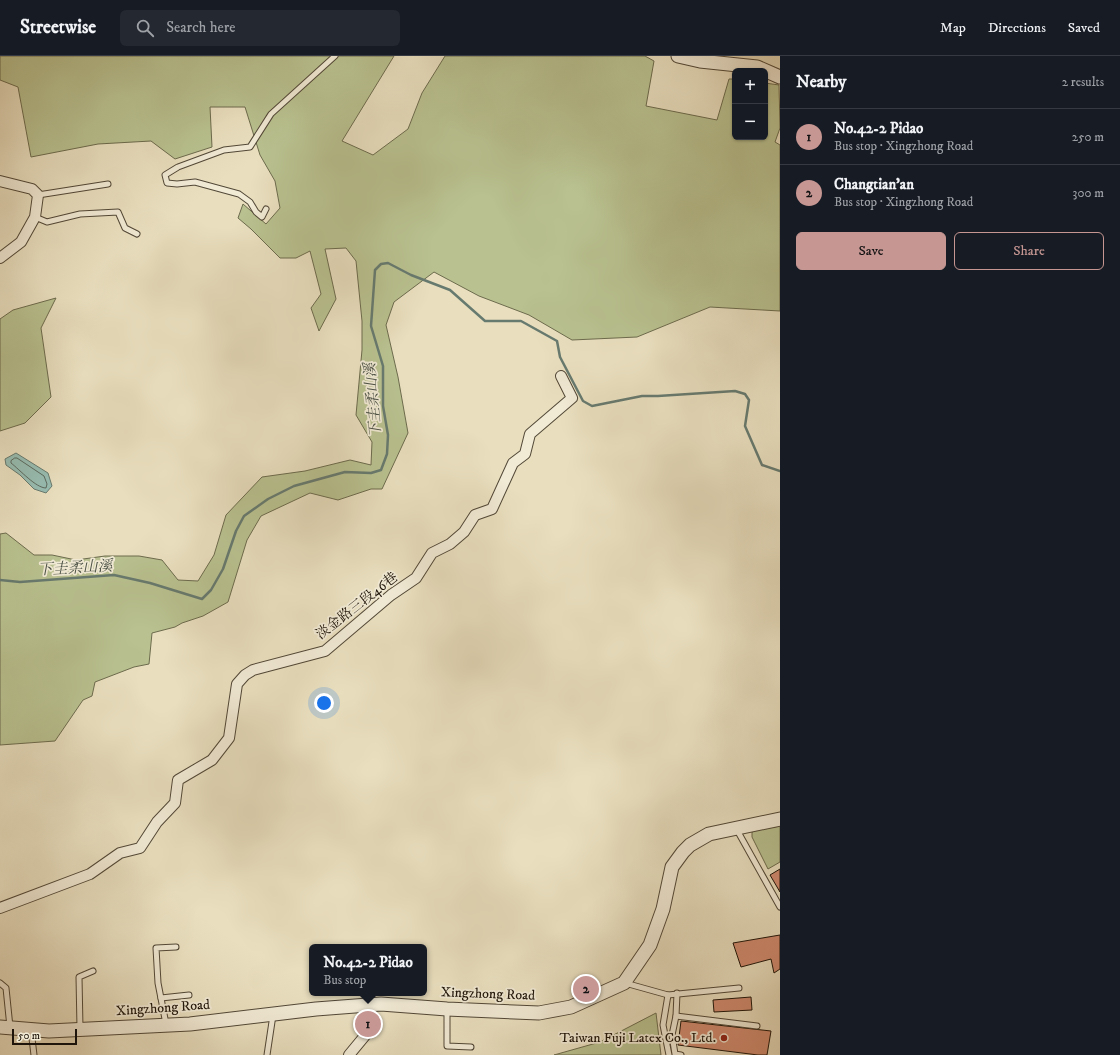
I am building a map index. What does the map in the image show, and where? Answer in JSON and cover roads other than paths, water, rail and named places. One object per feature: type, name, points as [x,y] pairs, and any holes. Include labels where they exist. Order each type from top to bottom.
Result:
[{"type":"street","points":[[678,56],[700,61],[757,67],[780,77]]},
{"type":"street","points":[[0,181],[32,189],[38,195],[35,217],[21,242],[0,258]]},
{"type":"street","name":"淡金路三段46巷","points":[[0,908],[90,874],[120,853],[140,848],[157,822],[175,803],[178,780],[212,760],[229,738],[237,684],[245,675],[253,670],[325,651],[391,595],[416,578],[432,553],[450,544],[464,532],[475,516],[492,509],[513,463],[525,454],[530,434],[572,398],[561,376]]},
{"type":"street","points":[[624,982],[650,945],[663,909],[672,866],[683,852],[699,839],[709,834],[780,819]]},
{"type":"street","name":"Xingzhong Road","points":[[5,1028],[49,1031],[190,1024],[273,1014],[381,1004],[447,1009],[539,1013],[571,1006],[624,982]]},
{"type":"street","points":[[349,1055],[368,1032],[365,1006]]},
{"type":"lane","points":[[266,209],[262,217],[256,212],[250,202],[239,194],[195,182],[177,184],[167,182],[165,175],[178,167],[224,150],[250,148],[271,114],[335,56]]},
{"type":"lane","points":[[38,195],[108,184]]},
{"type":"lane","points":[[35,217],[47,222],[80,214],[118,212],[125,228],[137,234]]},
{"type":"lane","points":[[737,829],[780,907]]},
{"type":"lane","points":[[166,1025],[158,983],[156,948],[176,947]]},
{"type":"lane","points":[[80,1029],[79,977],[93,971]]},
{"type":"lane","points":[[624,982],[668,995],[739,988]]},
{"type":"lane","points":[[0,984],[6,988],[5,1028]]},
{"type":"lane","points":[[677,993],[676,1016],[672,1035],[675,1054],[681,1055]]},
{"type":"lane","points":[[161,998],[189,995]]},
{"type":"lane","points":[[668,995],[663,1025],[669,1055]]},
{"type":"lane","points":[[447,1009],[447,1046],[471,1047]]},
{"type":"lane","points":[[267,1055],[273,1014]]},
{"type":"lane","points":[[676,1016],[757,1026]]},
{"type":"lane","points":[[31,1029],[34,1055]]},
{"type":"water","points":[[16,453],[48,473],[52,486],[46,493],[34,489],[20,475],[6,465],[5,459]]},
{"type":"waterway","name":"下圭柔山溪","points":[[0,580],[20,582],[114,575],[150,583],[202,599],[211,590],[223,569],[236,531],[244,516],[268,499],[294,486],[345,472],[371,473],[381,470],[387,454],[388,435],[383,406],[383,366],[371,326],[375,270],[381,264],[388,263],[411,275],[450,290],[485,321],[521,321],[557,341],[560,357],[583,401],[592,406],[642,396],[735,391],[745,394],[749,400],[745,426],[762,465],[780,471]]},
{"type":"place","name":"Changtian’an","points":[[586,989]]},
{"type":"place","name":"No.42-2 Pidao","points":[[368,1024]]},
{"type":"place","name":"Taiwan Fuji Latex Co., Ltd.","points":[[724,1038]]}]
